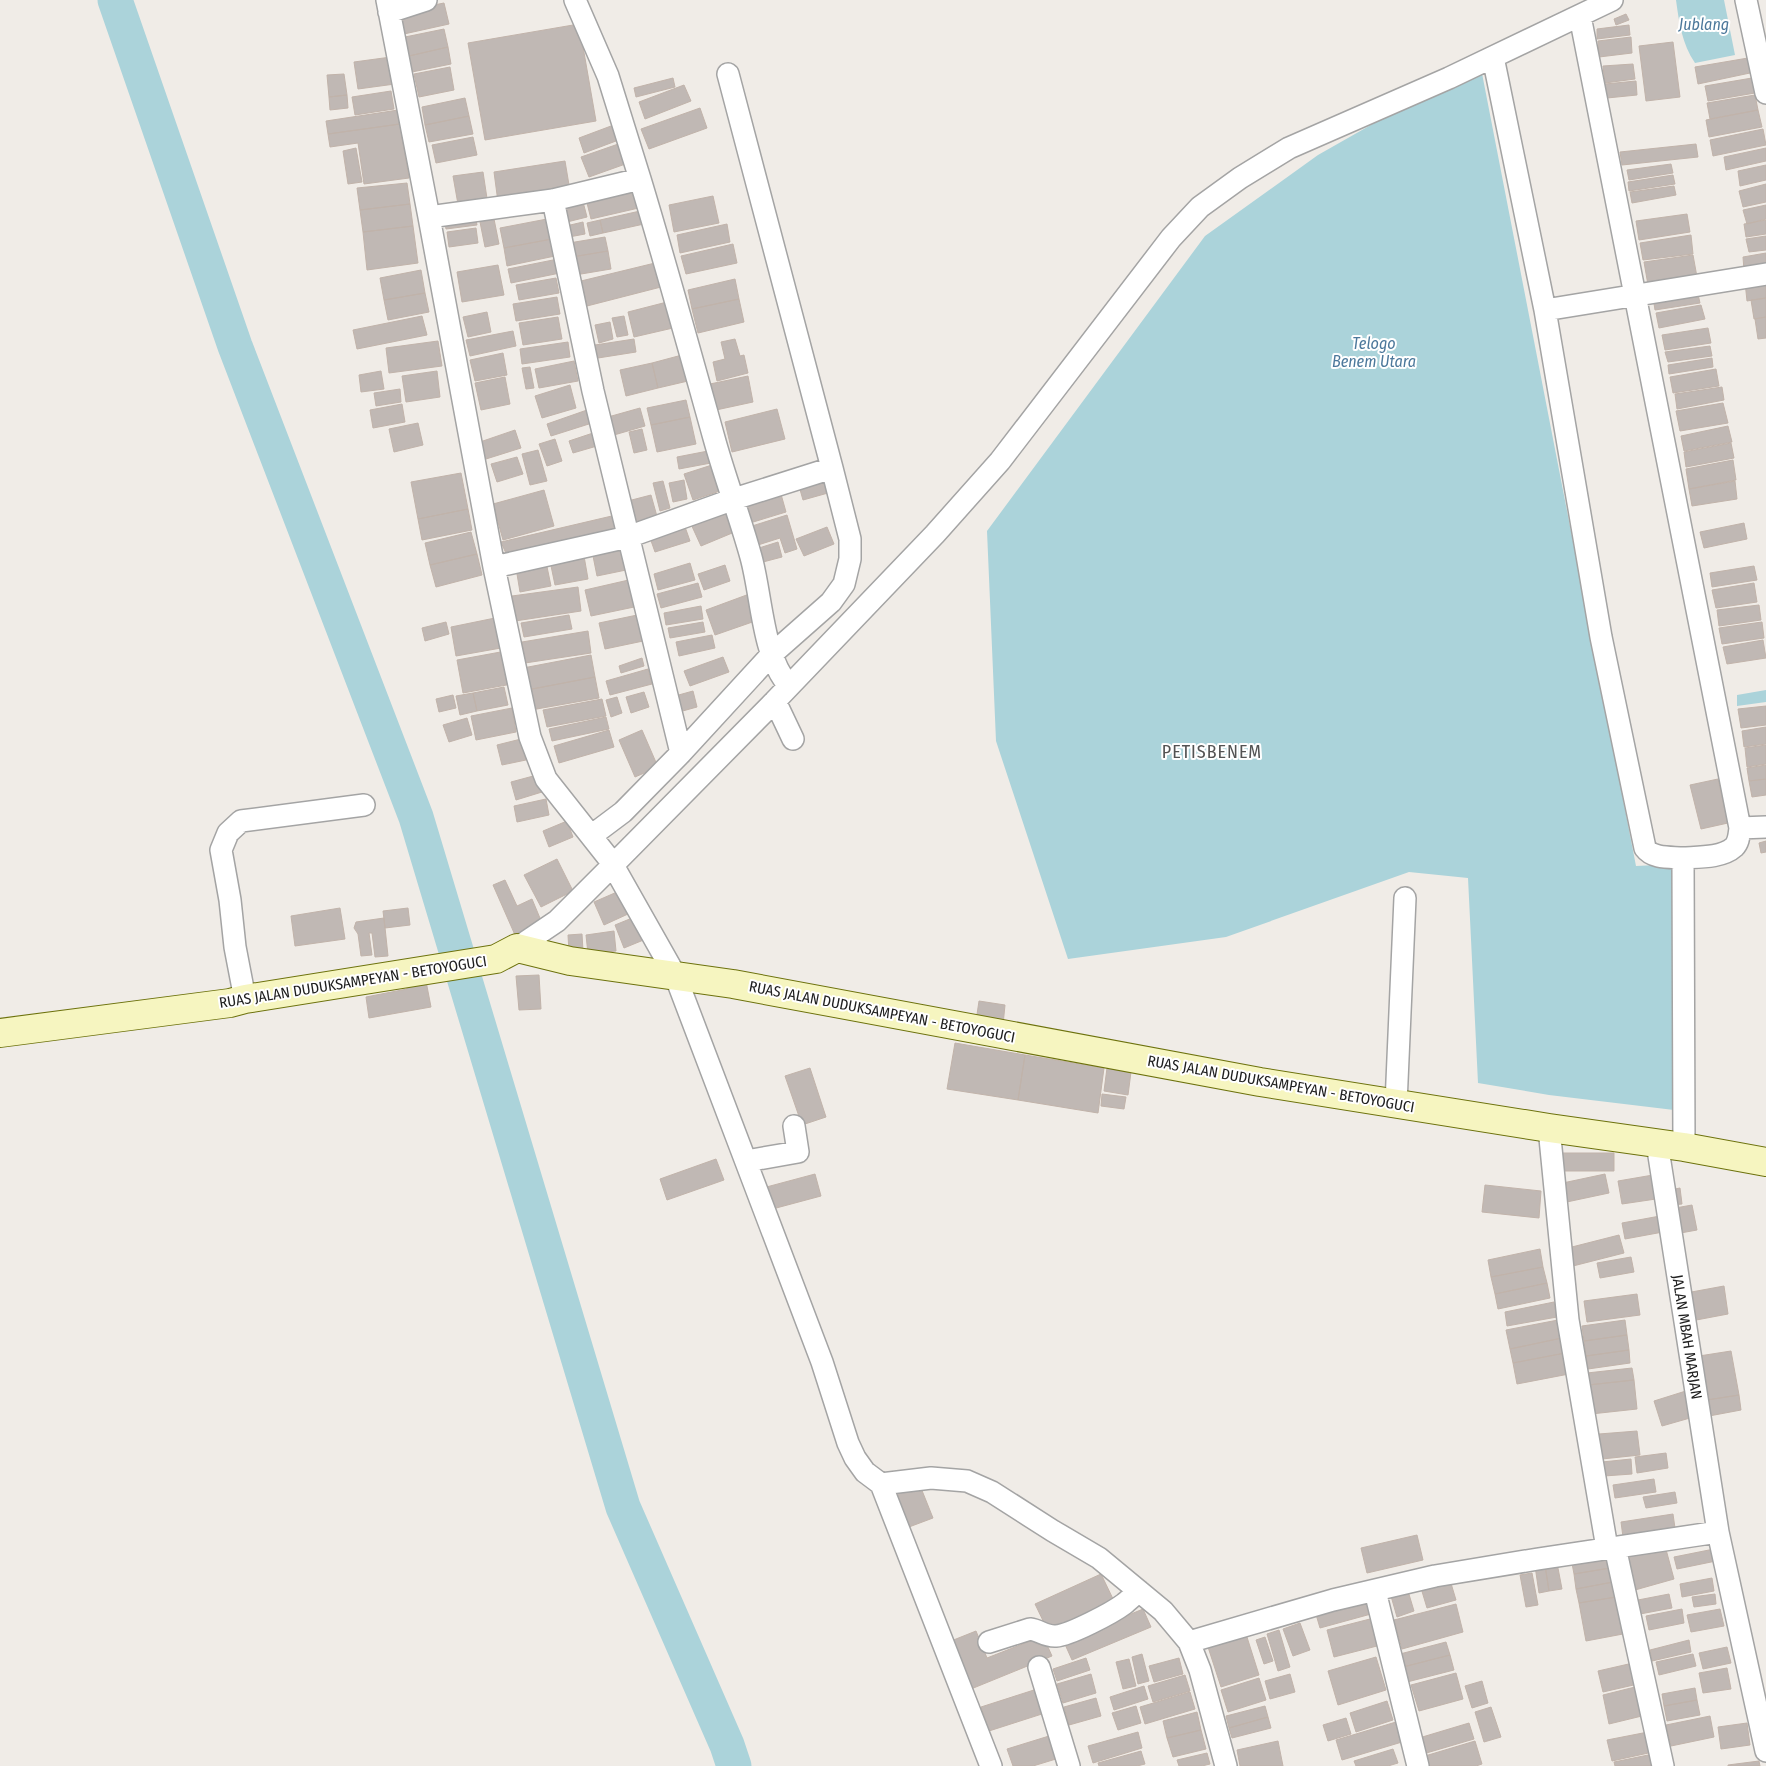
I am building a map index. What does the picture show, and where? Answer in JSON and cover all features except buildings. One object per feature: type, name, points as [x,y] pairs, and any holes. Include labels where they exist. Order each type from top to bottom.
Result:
[{"type":"main road","name":"RUAS JALAN DUDUKSAMPEYAN - BETOYOGUCI","points":[[0,1033],[230,1003],[444,967],[506,953],[733,984],[1260,1082],[1549,1128],[1684,1147],[1766,1162]]},
{"type":"street","points":[[426,0],[388,6],[494,567],[530,737],[546,779],[604,852],[674,975],[822,1362],[848,1443],[855,1458],[866,1472],[881,1484],[991,1766]]},
{"type":"street","points":[[575,0],[608,76],[678,304],[714,440],[752,558],[779,670],[775,701],[793,739]]},
{"type":"street","points":[[506,953],[557,921],[604,852],[623,812],[681,753],[928,541],[1000,461],[1171,238],[1200,208],[1240,178],[1289,148],[1493,57],[1612,0]]},
{"type":"street","points":[[1746,0],[1766,93]]},
{"type":"street","points":[[1493,57],[1545,310],[1601,638],[1645,848],[1648,853],[1654,855],[1683,858],[1721,854],[1734,848],[1739,839],[1740,828],[1580,16]]},
{"type":"street","points":[[728,74],[850,539],[849,570],[844,584],[779,670]]},
{"type":"street","points":[[429,217],[553,200],[640,179]]},
{"type":"street","points":[[553,200],[593,391],[681,753]]},
{"type":"street","points":[[1545,310],[1766,274]]},
{"type":"street","points":[[494,567],[628,537],[734,499],[832,468]]},
{"type":"street","points":[[604,852],[775,701]]},
{"type":"street","points":[[245,999],[235,947],[230,900],[221,850],[228,833],[241,821],[364,805]]},
{"type":"street","points":[[1740,828],[1766,826]]},
{"type":"street","points":[[1683,858],[1684,1147]]},
{"type":"street","points":[[1396,1104],[1405,898]]},
{"type":"street","points":[[746,1162],[798,1152],[794,1126]]},
{"type":"street","points":[[1549,1128],[1568,1320],[1611,1548],[1664,1766]]},
{"type":"street","name":"JALAN MBAH MARJAN","points":[[1657,1143],[1718,1532],[1766,1750]]},
{"type":"street","points":[[881,1484],[931,1478],[967,1481],[992,1492],[1100,1558],[1163,1611],[1188,1642],[1200,1670],[1226,1766]]},
{"type":"street","points":[[1188,1642],[1333,1600],[1435,1576],[1718,1532]]},
{"type":"street","points":[[1375,1590],[1418,1766]]},
{"type":"street","points":[[989,1642],[1030,1629],[1054,1636],[1062,1635],[1092,1622],[1123,1605],[1139,1591]]},
{"type":"street","points":[[1040,1667],[1069,1766]]},
{"type":"water","name":"Jublang","points":[[1676,0],[1724,0],[1735,55],[1695,63],[1684,41]]},
{"type":"water","name":"Telogo Benem Utara","points":[[1480,63],[1636,866],[1678,864],[1674,1110],[1549,1095],[1478,1083],[1468,878],[1409,872],[1226,937],[1068,959],[996,741],[987,531],[1205,236],[1318,155]]},
{"type":"water","points":[[1766,690],[1766,702],[1737,706],[1737,695]]},
{"type":"waterway","points":[[115,0],[235,346],[416,817],[623,1507],[727,1745],[734,1766]]},
{"type":"district","name":"PETISBENEM","points":[[1212,752]]}]
